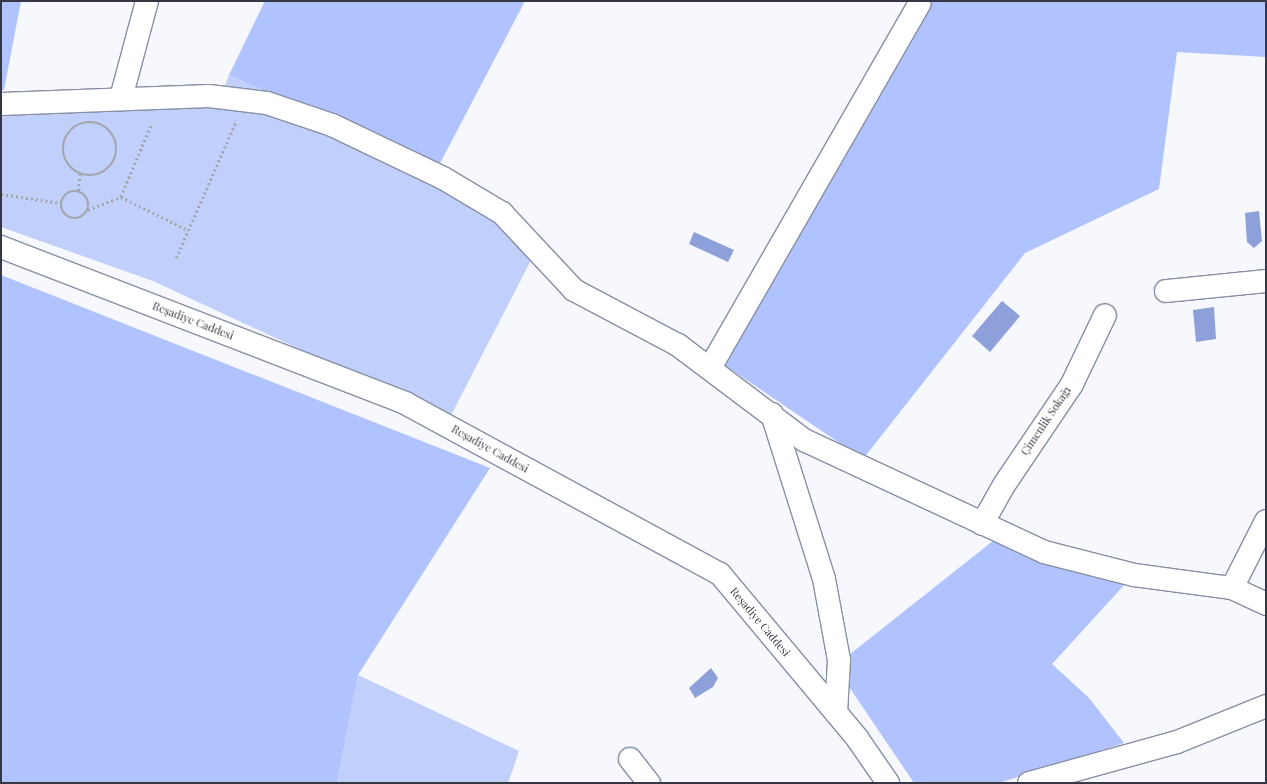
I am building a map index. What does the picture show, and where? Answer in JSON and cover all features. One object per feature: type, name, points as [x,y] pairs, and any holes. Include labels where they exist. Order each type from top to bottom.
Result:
[{"type":"street","points":[[121,98],[147,1]]},
{"type":"street","points":[[710,368],[919,4]]},
{"type":"street","points":[[1,104],[121,98],[218,97],[267,103],[332,125],[443,178],[502,213],[574,290],[678,345],[772,414],[804,440],[1044,552],[1134,575],[1232,588],[1266,604]]},
{"type":"street","name":"Reşadiye Caddesi","points":[[1,247],[405,403],[720,574],[836,714],[888,783]]},
{"type":"street","points":[[1166,291],[1266,281]]},
{"type":"street","name":"Çimenlik Sokağı","points":[[982,524],[1004,485],[1072,384],[1105,315]]},
{"type":"street","points":[[772,414],[824,579],[839,660],[836,714]]},
{"type":"street","points":[[1232,588],[1266,521]]},
{"type":"street","points":[[1029,783],[1177,742],[1266,706]]},
{"type":"street","points":[[630,759],[649,783]]},
{"type":"path","points":[[176,258],[237,117],[218,97]]},
{"type":"path","points":[[96,123],[113,136],[115,157],[101,173],[80,174],[65,159],[64,144],[75,126],[96,123]]},
{"type":"path","points":[[87,210],[86,197],[78,191],[69,192],[61,203],[63,213],[71,218],[81,217],[87,210],[121,197],[151,126]]},
{"type":"path","points":[[78,191],[80,174]]},
{"type":"path","points":[[1,194],[61,203]]},
{"type":"path","points":[[121,197],[188,230]]},
{"type":"shaded area","points":[[1,1],[21,1],[4,90],[1,90]]},
{"type":"shaded area","points":[[265,1],[525,1],[437,169],[229,75]]},
{"type":"shaded area","points":[[922,1],[1266,1],[1266,57],[1177,52],[1159,189],[1025,253],[863,459],[717,360]]},
{"type":"shaded area","points":[[229,75],[437,169],[542,239],[449,419],[153,281],[1,227],[1,111],[218,104]]},
{"type":"shaded area","points":[[1259,211],[1262,241],[1254,248],[1247,242],[1245,213]]},
{"type":"shaded area","points":[[694,232],[734,250],[728,262],[689,244]]},
{"type":"shaded area","points":[[1,275],[490,468],[358,675],[337,783],[1,783]]},
{"type":"shaded area","points":[[1002,301],[1020,316],[990,352],[972,336]]},
{"type":"shaded area","points":[[1214,307],[1216,339],[1196,342],[1193,310]]},
{"type":"shaded area","points":[[1003,533],[1126,583],[1052,664],[1089,698],[1124,743],[999,783],[914,783],[835,666]]},
{"type":"shaded area","points":[[711,668],[718,678],[713,687],[695,698],[689,688]]},
{"type":"shaded area","points":[[358,675],[519,751],[508,783],[337,783]]}]
